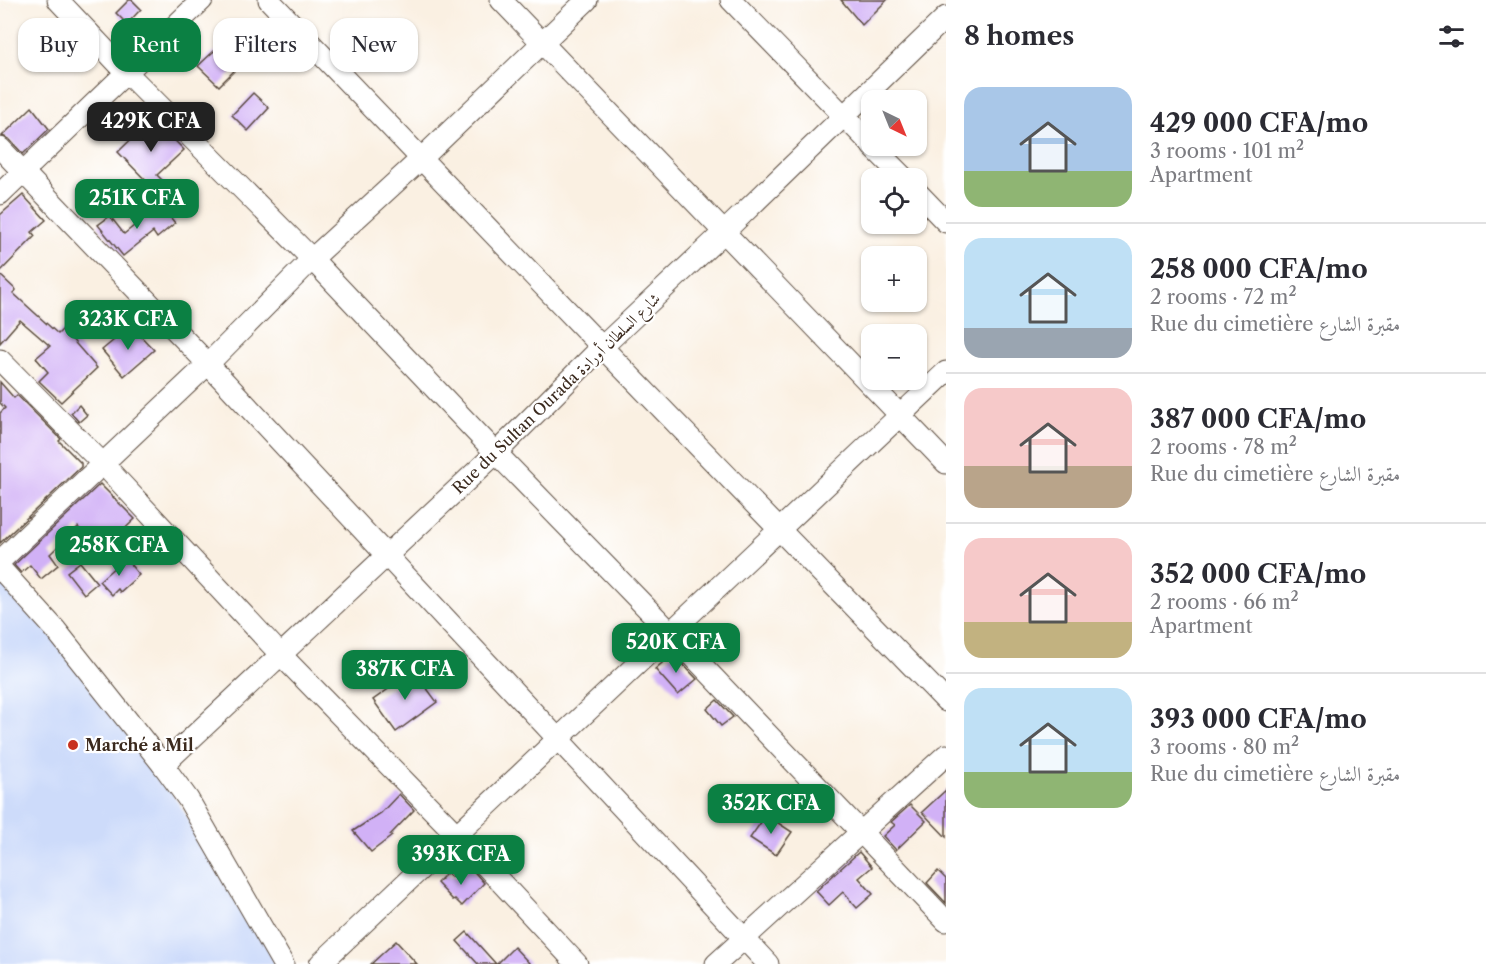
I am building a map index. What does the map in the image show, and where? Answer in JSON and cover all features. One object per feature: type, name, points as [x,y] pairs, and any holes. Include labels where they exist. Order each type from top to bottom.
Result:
[{"type":"street","points":[[58,0],[111,56]]},
{"type":"street","points":[[183,18],[202,0]]},
{"type":"street","points":[[269,0],[946,701]]},
{"type":"street","points":[[501,0],[946,463]]},
{"type":"street","points":[[0,561],[208,364],[312,259],[421,159],[587,0]]},
{"type":"street","points":[[730,0],[861,134]]},
{"type":"street","name":"Rue du Sultan Ourada شارع السلطان أورادة","points":[[163,765],[387,557],[602,347],[946,18]]},
{"type":"street","points":[[0,194],[126,72],[312,259],[946,921]]},
{"type":"street","points":[[0,148],[208,364],[768,964]]},
{"type":"street","points":[[883,156],[894,168]]},
{"type":"street","points":[[927,202],[946,222]]},
{"type":"street","points":[[0,360],[103,464],[281,655],[456,834],[578,964]]},
{"type":"street","points":[[320,964],[946,372]]},
{"type":"street","points":[[0,567],[55,629],[188,799],[283,964]]},
{"type":"street","points":[[716,964],[946,755]]},
{"type":"shaded area","name":"Marché a Mil","points":[[0,578],[125,717],[279,964],[0,964]]},
{"type":"building","points":[[129,0],[141,9],[133,18],[121,18],[116,13]]},
{"type":"building","points":[[841,0],[887,0],[862,25]]},
{"type":"building","points":[[213,52],[213,72],[233,72],[219,86],[201,69],[201,63]]},
{"type":"building","points":[[253,93],[269,108],[248,131],[232,115]]},
{"type":"building","points":[[32,107],[49,129],[23,154],[9,139],[2,136]]},
{"type":"building","points":[[153,118],[184,150],[157,175],[166,184],[157,192],[118,152]]},
{"type":"building","points":[[23,195],[46,220],[32,232],[35,236],[0,272],[0,215]]},
{"type":"building","points":[[160,205],[175,223],[157,238],[153,232],[123,256],[98,225],[110,216],[124,234]]},
{"type":"building","points":[[0,275],[16,290],[13,293],[58,334],[63,329],[97,368],[61,402],[39,381],[48,372],[36,358],[50,346],[20,320],[0,343]]},
{"type":"building","points":[[131,326],[154,350],[124,376],[102,350]]},
{"type":"building","points":[[0,382],[14,398],[17,395],[61,439],[59,441],[81,463],[81,467],[0,543],[0,413],[5,408],[0,403]]},
{"type":"building","points":[[79,405],[87,415],[79,422],[71,413]]},
{"type":"building","points":[[100,484],[135,519],[109,544],[102,545],[92,534],[88,538],[78,527],[50,554],[58,565],[41,579],[30,565],[21,573],[14,565]]},
{"type":"building","points":[[125,558],[139,575],[120,592],[118,589],[112,595],[99,581]]},
{"type":"building","points":[[80,562],[97,583],[84,594],[67,572]]},
{"type":"building","points":[[673,654],[697,679],[678,695],[655,669]]},
{"type":"building","points":[[414,671],[437,702],[396,732],[373,700]]},
{"type":"building","points":[[717,700],[733,717],[721,726],[707,709]]},
{"type":"building","points":[[946,790],[946,837],[922,812]]},
{"type":"building","points":[[399,794],[414,810],[390,835],[392,836],[371,852],[353,831],[381,813]]},
{"type":"building","points":[[910,805],[926,821],[896,850],[883,836],[895,825],[891,822]]},
{"type":"building","points":[[766,815],[792,832],[776,855],[750,838]]},
{"type":"building","points":[[859,852],[872,867],[859,878],[873,894],[857,908],[843,892],[829,905],[816,891]]},
{"type":"building","points":[[469,866],[484,883],[462,906],[437,883],[447,873],[457,878]]},
{"type":"building","points":[[938,871],[946,879],[946,903],[927,883]]},
{"type":"building","points":[[467,932],[496,964],[478,964],[457,941]]},
{"type":"building","points":[[396,941],[417,964],[371,964]]},
{"type":"building","points":[[514,947],[530,964],[497,964]]},
{"type":"place","name":"Marché a Mil","points":[[73,745]]}]
